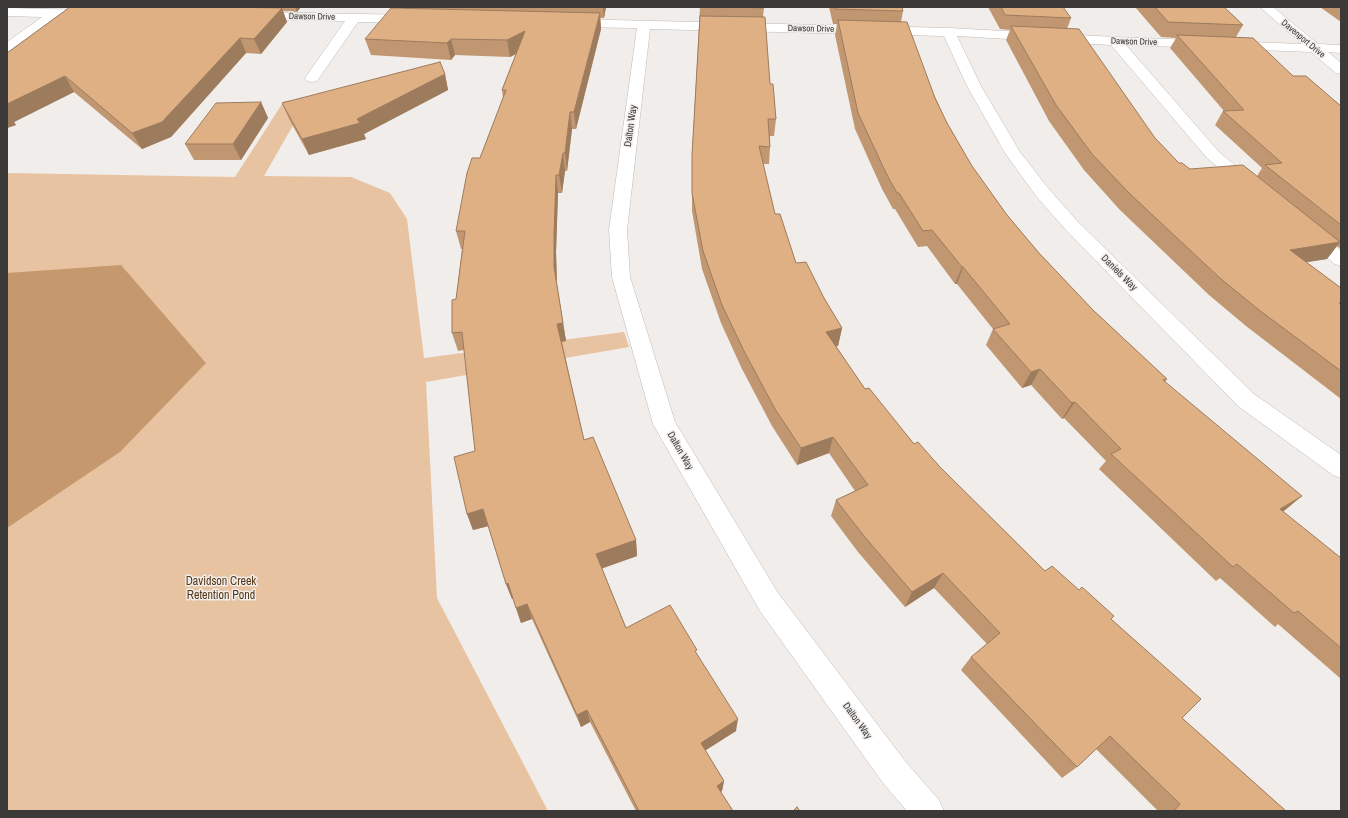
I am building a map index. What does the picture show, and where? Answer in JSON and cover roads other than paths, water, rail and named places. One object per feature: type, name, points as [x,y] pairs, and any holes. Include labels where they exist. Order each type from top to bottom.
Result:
[{"type":"street","name":"Davenport Drive","points":[[1266,7],[1341,70]]},
{"type":"street","points":[[7,12],[102,14]]},
{"type":"street","points":[[7,48],[55,13]]},
{"type":"street","name":"Dawson Drive","points":[[244,16],[424,19]]},
{"type":"street","name":"Dawson Drive","points":[[312,78],[354,18]]},
{"type":"street","name":"Dawson Drive","points":[[558,23],[949,32],[1115,41],[1341,50]]},
{"type":"street","name":"Dalton Way","points":[[644,25],[618,230],[622,277],[664,424],[769,602],[894,772],[928,811]]},
{"type":"street","name":"Daniels Way","points":[[949,32],[974,86],[1013,153],[1042,192],[1072,226],[1246,400],[1341,468]]},
{"type":"street","points":[[1115,41],[1213,155],[1259,193]]},
{"type":"street","points":[[1300,226],[1341,260]]},
{"type":"park label","name":"Davidson Creek Retention Pond","points":[[221,589]]}]
